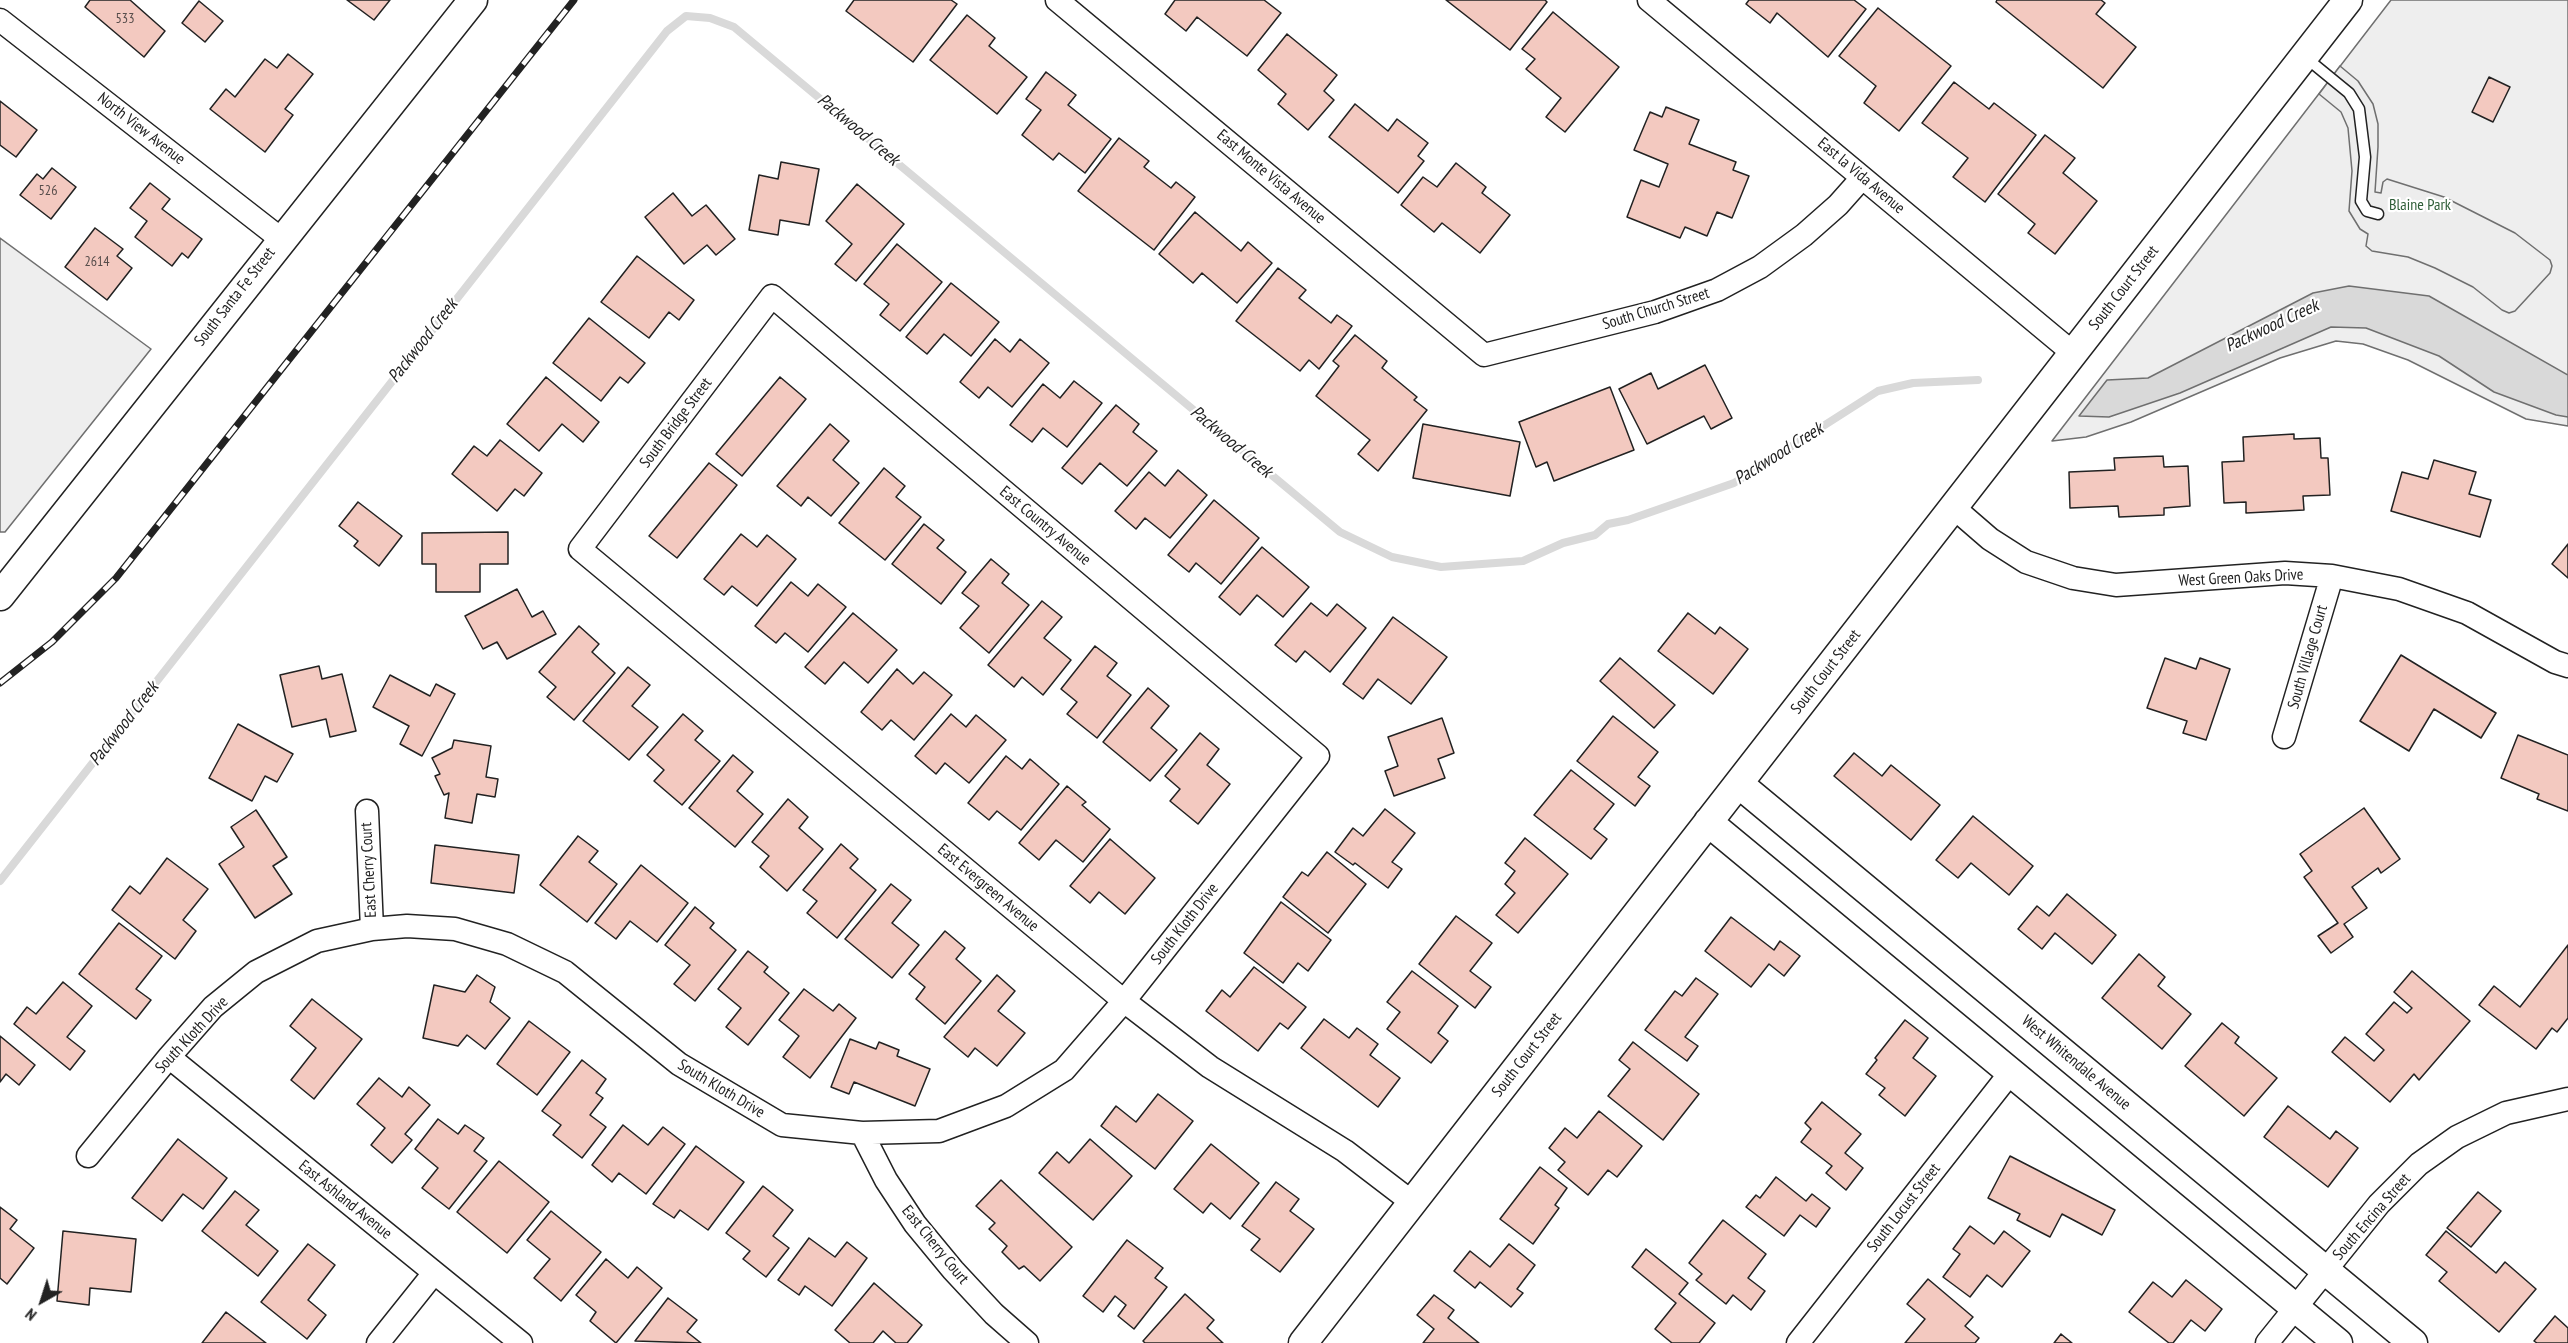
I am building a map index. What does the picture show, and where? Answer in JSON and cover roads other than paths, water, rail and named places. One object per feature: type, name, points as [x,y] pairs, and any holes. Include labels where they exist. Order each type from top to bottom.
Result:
[{"type":"street","name":"South Santa Fe Street","points":[[3,588],[473,0]]},
{"type":"street","name":"East Monte Vista Avenue","points":[[1057,0],[1485,355]]},
{"type":"street","name":"East la Vida Avenue","points":[[1649,0],[2073,353]]},
{"type":"street","name":"South Court Street","points":[[1303,1343],[2348,0]]},
{"type":"street","name":"North View Avenue","points":[[0,20],[281,239]]},
{"type":"street","name":"South Church Street","points":[[1485,355],[1655,312],[1717,290],[1760,267],[1804,235],[1838,205],[1863,178]]},
{"type":"street","name":"South Bridge Street","points":[[580,549],[772,296]]},
{"type":"street","name":"East Country Avenue","points":[[772,296],[1318,756]]},
{"type":"street","name":"West Green Oaks Drive","points":[[1953,507],[1990,538],[2026,562],[2073,578],[2116,585],[2286,573],[2332,576],[2399,588],[2467,613],[2555,662],[2568,666]]},
{"type":"street","name":"East Evergreen Avenue","points":[[580,549],[1124,1001],[1210,1067],[1345,1151],[1413,1203]]},
{"type":"street","name":"South Village Court","points":[[2284,737],[2332,576]]},
{"type":"street","name":"South Kloth Drive","points":[[88,1156],[213,1007],[256,972],[317,941],[372,929],[406,926],[455,929],[507,944],[565,972],[679,1064],[782,1125],[862,1133],[939,1131],[1006,1106],[1064,1070],[1124,1001],[1318,756]]},
{"type":"street","name":"West Whitendale Avenue","points":[[1739,784],[2413,1343]]},
{"type":"street","name":"East Cherry Court","points":[[367,811],[372,929]]},
{"type":"street","points":[[1708,822],[2338,1343]]},
{"type":"street","name":"East Ashland Avenue","points":[[169,1057],[522,1343]]},
{"type":"street","name":"South Locust Street","points":[[1798,1343],[2011,1072]]},
{"type":"street","name":"South Encina Street","points":[[2267,1343],[2379,1204],[2419,1164],[2457,1137],[2506,1113],[2568,1099]]},
{"type":"street","name":"East Cherry Court","points":[[862,1133],[886,1180],[915,1224],[980,1300],[1027,1343]]},
{"type":"street","points":[[378,1343],[434,1273]]},
{"type":"lane","points":[[2304,57],[2349,93],[2359,109],[2365,157],[2361,201],[2367,211],[2378,214]]},
{"type":"water","points":[[2349,286],[2429,296],[2568,375],[2568,417],[2556,415],[2494,392],[2439,356],[2366,328],[2331,327],[2180,393],[2109,417],[2079,416],[2107,380],[2148,378],[2313,293]]},
{"type":"waterway","name":"Packwood Creek","points":[[0,881],[667,31],[686,16],[710,18],[734,27],[1340,532],[1392,557],[1441,567],[1523,561],[1563,543],[1595,535],[1608,524],[1628,520],[1734,483],[1878,391],[1913,383],[1978,380]]},
{"type":"railway","points":[[0,683],[52,642],[116,578],[574,0]]},
{"type":"park label","name":"Blaine Park","points":[[2420,205]]}]
